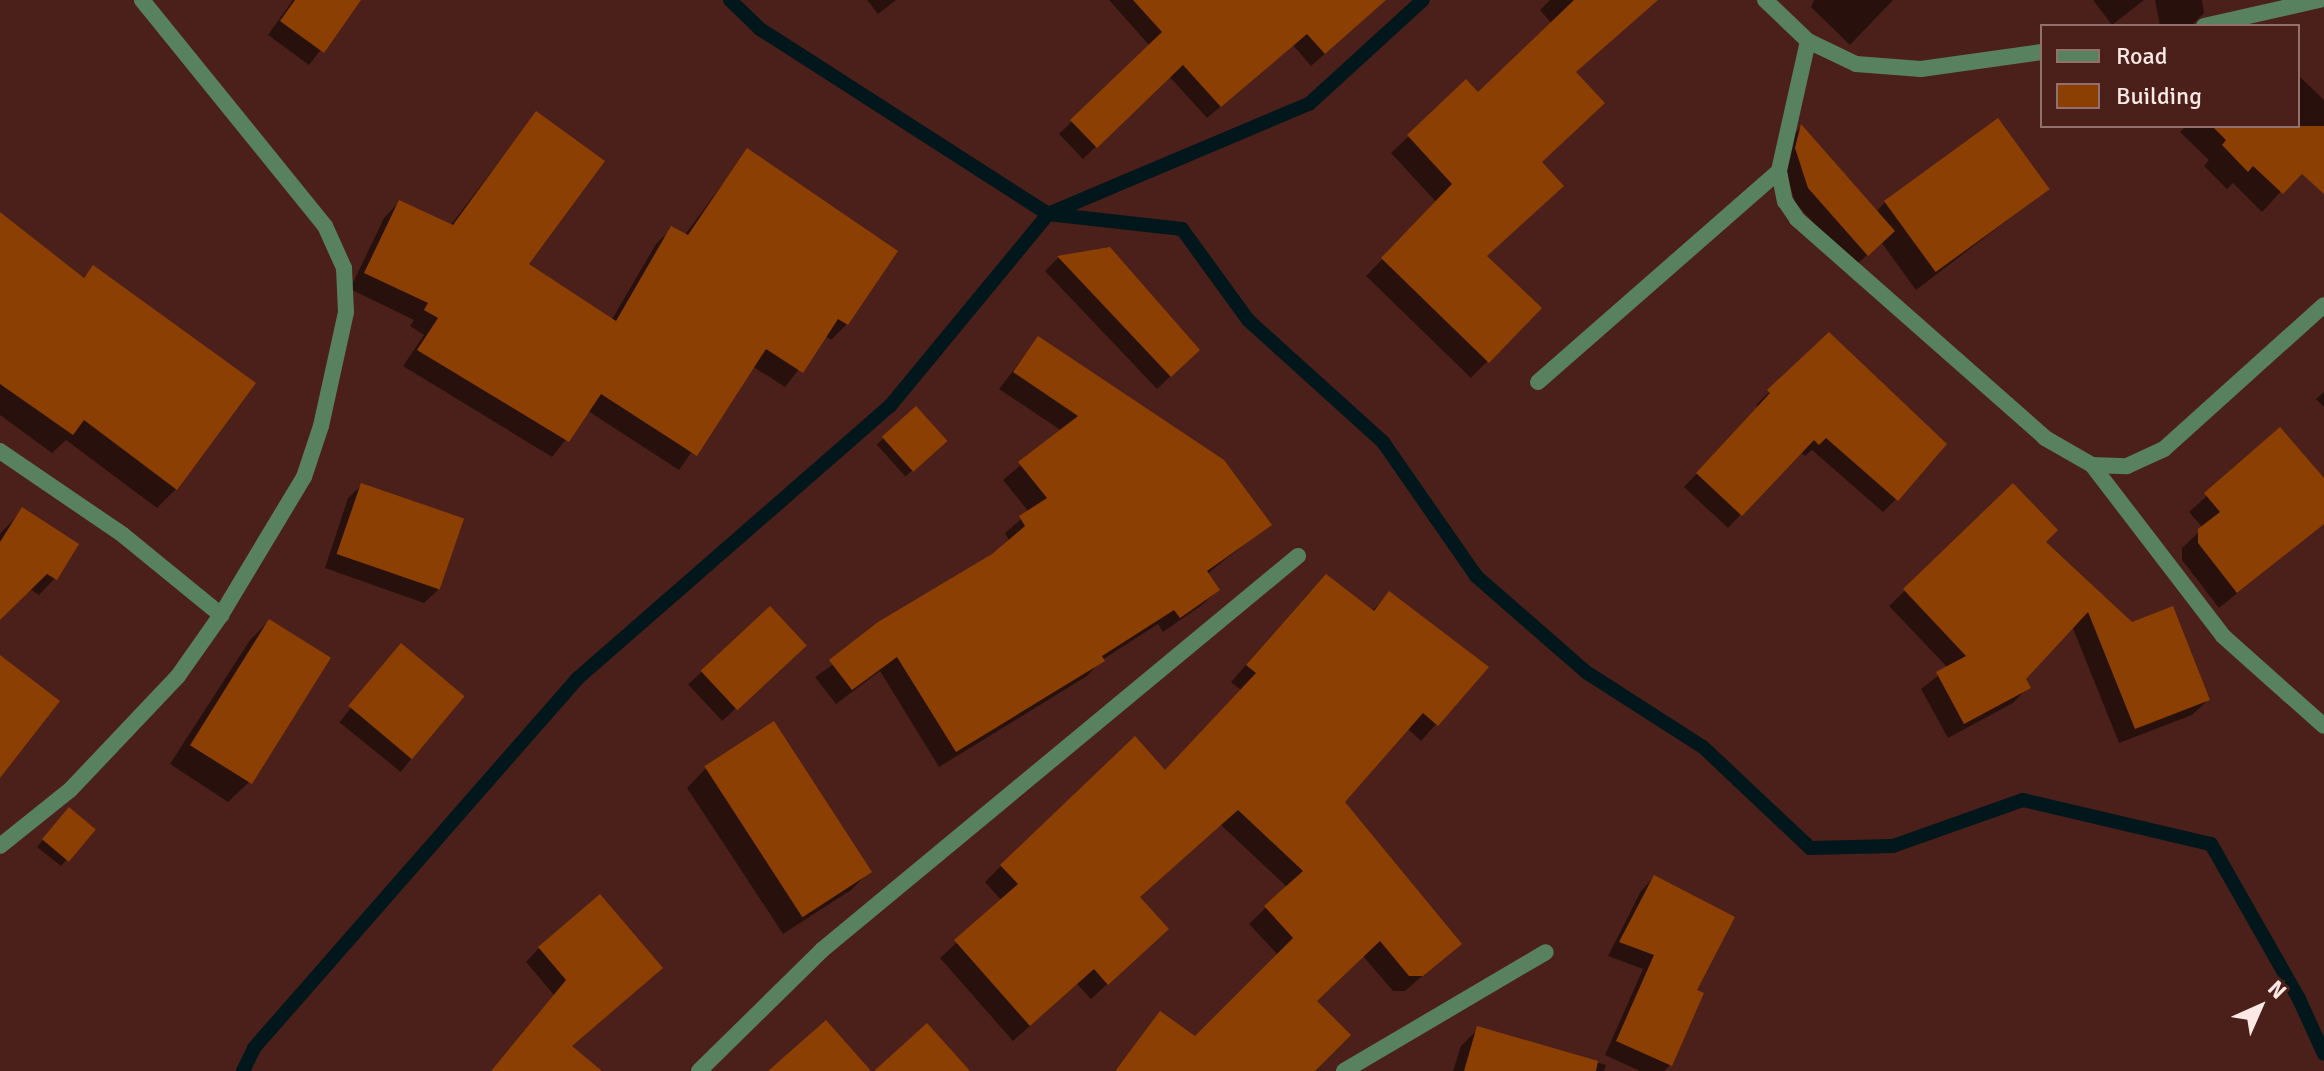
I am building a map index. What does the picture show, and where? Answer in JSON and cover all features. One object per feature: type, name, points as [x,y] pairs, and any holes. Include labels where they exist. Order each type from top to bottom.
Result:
[{"type":"street","points":[[0,846],[70,790],[178,676],[221,615],[304,477],[321,426],[346,312],[344,268],[325,226],[142,0]]},
{"type":"street","points":[[1765,0],[1808,41],[1856,64],[1921,69],[2040,52]]},
{"type":"street","points":[[2213,24],[2319,0]]},
{"type":"street","points":[[1808,41],[1779,171],[1785,201],[1822,247],[2045,438],[2092,465],[2223,636],[2324,726]]},
{"type":"street","points":[[1538,382],[1779,171]]},
{"type":"street","points":[[2092,465],[2127,466],[2164,449],[2324,305]]},
{"type":"street","points":[[0,451],[123,535],[221,615]]},
{"type":"street","points":[[699,1071],[822,950],[1298,556]]},
{"type":"street","points":[[1344,1071],[1546,952]]},
{"type":"building","points":[[295,0],[361,0],[324,53],[280,21]]},
{"type":"building","points":[[1133,0],[1386,0],[1325,54],[1307,34],[1221,107],[1183,65],[1097,148],[1070,120],[1162,32]]},
{"type":"building","points":[[1574,0],[1658,0],[1576,72],[1605,103],[1542,162],[1564,186],[1487,256],[1542,308],[1489,363],[1381,258],[1452,184],[1407,135],[1466,79],[1478,92]]},
{"type":"building","points":[[536,111],[605,161],[529,264],[616,321],[671,226],[688,235],[747,148],[898,251],[848,325],[838,319],[803,373],[766,349],[697,456],[601,394],[569,442],[417,350],[438,318],[424,310],[428,303],[364,273],[399,200],[453,225]]},
{"type":"building","points":[[1998,118],[2050,189],[1936,272],[1884,201]]},
{"type":"building","points":[[1801,124],[1895,231],[1868,256],[1808,188],[1795,148]]},
{"type":"building","points":[[2324,126],[2324,194],[2302,174],[2283,194],[2253,166],[2248,172],[2222,145],[2226,140],[2214,128]]},
{"type":"building","points":[[0,212],[84,278],[93,265],[256,383],[177,490],[84,420],[73,435],[0,384]]},
{"type":"building","points":[[1110,247],[1200,350],[1171,377],[1057,256]]},
{"type":"building","points":[[1829,332],[1947,444],[1898,501],[1826,438],[1819,445],[1814,440],[1742,516],[1696,473],[1770,393],[1767,390]]},
{"type":"building","points":[[1038,336],[1224,460],[1272,525],[1207,571],[1220,590],[1180,618],[1174,610],[1102,656],[1105,661],[956,752],[897,657],[852,690],[829,660],[878,622],[992,554],[1025,526],[1019,516],[1047,498],[1018,462],[1078,416],[1013,372]]},
{"type":"building","points":[[916,406],[947,441],[913,472],[882,437]]},
{"type":"building","points":[[2280,427],[2324,478],[2324,524],[2237,593],[2198,543],[2198,529],[2220,512],[2204,493]]},
{"type":"building","points":[[361,483],[464,518],[440,589],[337,554]]},
{"type":"building","points":[[2013,483],[2058,530],[2046,542],[2132,622],[2173,606],[2210,700],[2135,729],[2088,612],[2026,679],[2031,688],[1964,724],[1936,672],[1966,656],[1903,589]]},
{"type":"building","points":[[22,507],[79,544],[57,580],[47,574],[0,620],[0,542]]},
{"type":"building","points":[[1326,574],[1374,611],[1389,591],[1489,667],[1438,726],[1423,713],[1345,802],[1462,944],[1423,976],[1409,976],[1380,941],[1317,1001],[1351,1035],[1315,1071],[1115,1071],[1160,1011],[1195,1036],[1293,938],[1264,906],[1303,871],[1238,810],[1140,897],[1169,929],[1108,985],[1094,969],[1030,1026],[954,940],[1018,884],[1000,865],[1135,736],[1165,770],[1256,673],[1246,665]]},
{"type":"building","points":[[770,606],[807,645],[737,710],[701,671]]},
{"type":"building","points":[[269,619],[331,658],[252,784],[190,745]]},
{"type":"building","points":[[401,643],[465,696],[412,759],[348,706]]},
{"type":"building","points":[[0,655],[60,701],[0,778]]},
{"type":"building","points":[[774,721],[872,872],[802,917],[704,766]]},
{"type":"building","points":[[69,807],[96,829],[69,862],[42,839]]},
{"type":"building","points":[[1654,875],[1735,917],[1697,990],[1704,993],[1672,1066],[1616,1041],[1654,955],[1619,942]]},
{"type":"building","points":[[600,894],[663,968],[572,1046],[602,1071],[491,1071],[566,980],[538,947]]},
{"type":"building","points":[[826,1020],[871,1071],[768,1071]]},
{"type":"building","points":[[927,1023],[970,1071],[874,1071]]},
{"type":"building","points":[[1477,1026],[1598,1061],[1596,1071],[1464,1071]]},
{"type":"waterway","points":[[730,0],[760,29],[1048,214],[1182,229],[1248,320],[1383,442],[1476,576],[1586,672],[1703,747],[1810,848],[1893,846],[2023,800],[2211,844],[2299,999],[2324,1054]]},
{"type":"waterway","points":[[243,1071],[254,1048],[578,678],[890,406],[1048,214],[1309,104],[1423,0]]}]
